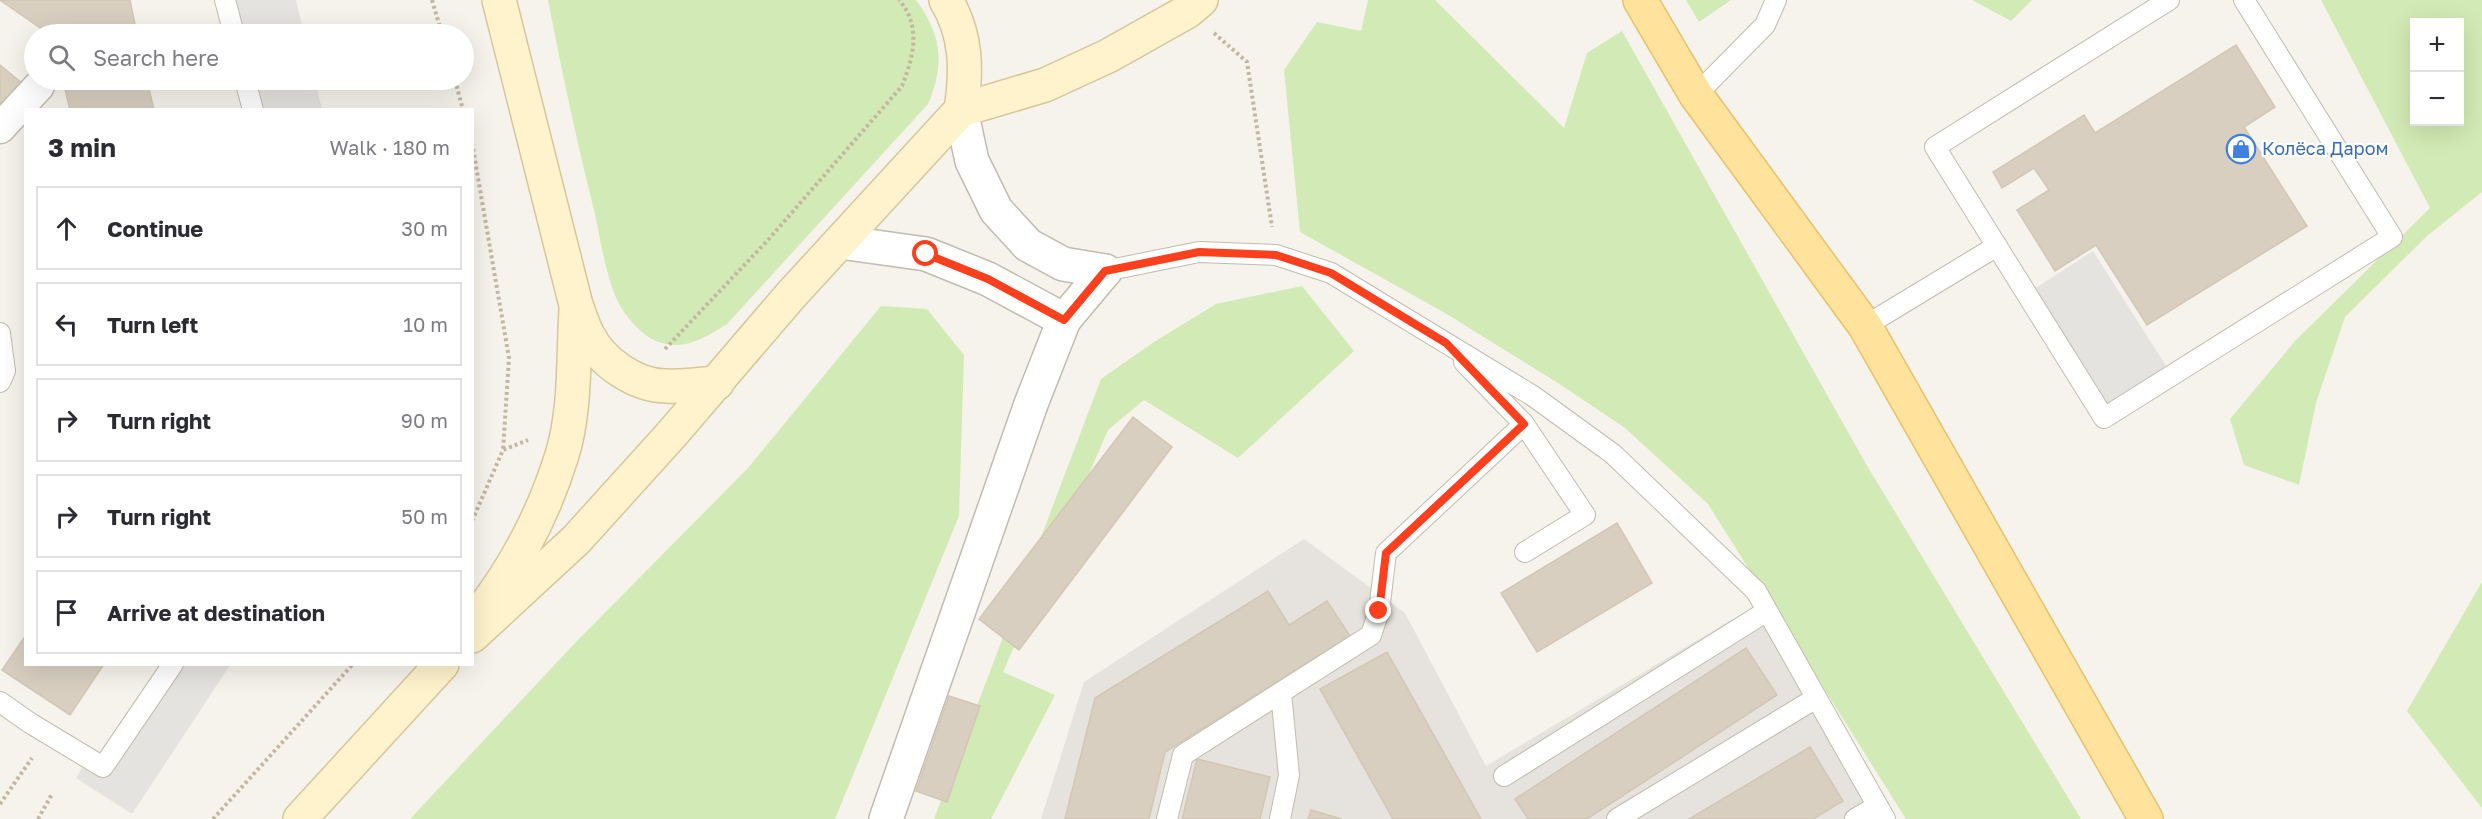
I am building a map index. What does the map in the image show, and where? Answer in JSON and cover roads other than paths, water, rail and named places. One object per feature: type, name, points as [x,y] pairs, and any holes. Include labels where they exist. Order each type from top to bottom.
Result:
[{"type":"main road","points":[[499,0],[576,305],[588,336],[601,354],[618,369],[637,379],[664,387],[717,383]]},
{"type":"main road","points":[[946,0],[964,44],[966,76],[961,110]]},
{"type":"main road","points":[[1640,0],[1696,95],[1865,326],[2146,819]]},
{"type":"main road","points":[[474,634],[576,540],[717,383],[791,296],[961,110],[1045,85],[1108,56],[1195,5]]},
{"type":"main road","points":[[474,620],[524,547],[563,454],[568,425],[576,305]]},
{"type":"main road","points":[[300,819],[440,666]]},
{"type":"street","points":[[0,128],[35,90]]},
{"type":"street","points":[[961,110],[972,161],[996,210],[1028,245],[1063,264],[1105,271]]},
{"type":"street","points":[[840,242],[926,254],[988,279],[1064,320]]},
{"type":"street","points":[[886,819],[1023,425],[1064,320],[1105,271]]},
{"type":"lane","points":[[225,0],[231,24]]},
{"type":"lane","points":[[1696,95],[1765,25],[1776,0]]},
{"type":"lane","points":[[2169,0],[1935,147],[2104,418],[2392,237],[2244,0]]},
{"type":"lane","points":[[248,90],[252,108]]},
{"type":"lane","points":[[1865,326],[1997,246]]},
{"type":"lane","points":[[1105,271],[1199,252],[1276,255],[1331,273],[1533,396],[1613,454],[1756,591],[1881,812],[1855,819]]},
{"type":"lane","points":[[0,333],[6,371],[0,382]]},
{"type":"lane","points":[[1446,343],[1524,424],[1585,515],[1525,552]]},
{"type":"lane","points":[[1167,819],[1183,755],[1371,635],[1379,611],[1386,553],[1524,424]]},
{"type":"lane","points":[[1504,776],[1767,611]]},
{"type":"lane","points":[[0,702],[51,736],[104,767],[172,666]]},
{"type":"lane","points":[[1280,819],[1289,774],[1281,693]]},
{"type":"lane","points":[[1617,819],[1816,698]]},
{"type":"place","name":"Колёса Даром","points":[[2241,149]]}]
